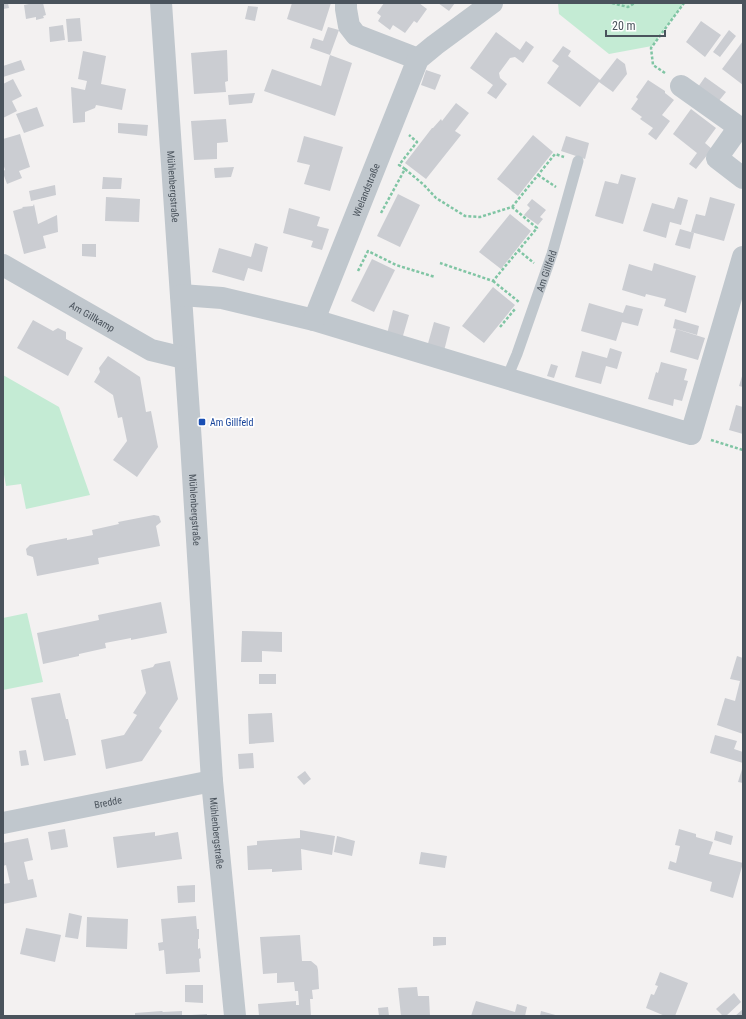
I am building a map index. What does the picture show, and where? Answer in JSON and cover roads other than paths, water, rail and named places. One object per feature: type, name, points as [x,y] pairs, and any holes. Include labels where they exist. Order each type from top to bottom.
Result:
[{"type":"street","name":"Mühlenbergstraße","points":[[161,3],[212,781],[235,1016]]},
{"type":"street","points":[[346,3],[349,26],[356,35],[418,59],[492,3]]},
{"type":"street","name":"Wielandstraße","points":[[314,320],[418,59]]},
{"type":"street","points":[[681,86],[741,128],[716,158],[743,178]]},
{"type":"street","points":[[181,295],[222,298],[314,320],[691,434],[743,257]]},
{"type":"street","name":"Am Gillkamp","points":[[3,265],[151,350],[184,358]]},
{"type":"street","name":"Bredde","points":[[3,823],[212,781]]},
{"type":"lane","name":"Am Gillfeld","points":[[506,378],[517,354],[552,254],[578,161]]},
{"type":"place","name":"Am Gillfeld","points":[[202,422]]}]
